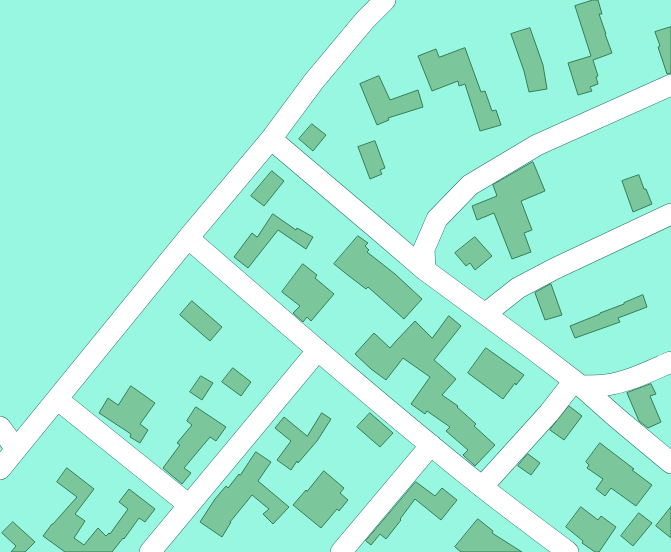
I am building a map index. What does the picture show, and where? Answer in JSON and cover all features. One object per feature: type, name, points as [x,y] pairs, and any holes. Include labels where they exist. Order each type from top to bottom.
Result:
[{"type":"street","points":[[0,469],[188,238],[271,139],[314,81],[384,0]]},
{"type":"street","points":[[425,270],[424,249],[437,219],[470,185],[537,145],[671,85]]},
{"type":"street","points":[[271,139],[425,270],[534,350],[671,463]]},
{"type":"street","points":[[485,314],[518,288],[554,269],[671,214]]},
{"type":"street","points":[[188,238],[431,445],[482,487],[568,552]]},
{"type":"street","points":[[150,552],[318,350]]},
{"type":"street","points":[[482,487],[577,384],[607,385],[620,382],[671,362]]},
{"type":"street","points":[[57,399],[189,506]]},
{"type":"street","points":[[0,427],[16,449]]},
{"type":"street","points":[[350,549],[431,445]]},
{"type":"building","points":[[593,0],[598,0],[602,14],[599,14],[612,53],[593,60],[598,76],[596,77],[598,84],[590,87],[592,91],[578,95],[568,63],[591,56],[575,6]]},
{"type":"building","points":[[671,27],[671,73],[667,74],[658,47],[660,46],[655,32]]},
{"type":"building","points":[[530,28],[543,65],[547,89],[529,92],[524,71],[511,34]]},
{"type":"building","points":[[465,48],[481,92],[485,91],[492,111],[496,110],[501,125],[480,131],[465,84],[459,86],[458,81],[432,91],[418,56],[436,49],[439,57]]},
{"type":"building","points":[[379,76],[390,100],[418,90],[423,107],[388,118],[389,120],[377,125],[360,84]]},
{"type":"building","points":[[312,124],[326,135],[313,151],[299,139]]},
{"type":"building","points":[[375,141],[385,168],[380,170],[382,174],[370,179],[358,147]]},
{"type":"building","points":[[533,162],[545,191],[521,201],[532,230],[524,233],[531,252],[512,259],[494,213],[477,220],[472,206],[497,196],[493,185]]},
{"type":"building","points":[[272,171],[284,181],[264,206],[251,196]]},
{"type":"building","points":[[639,175],[652,204],[633,212],[622,181]]},
{"type":"building","points":[[273,214],[296,230],[297,228],[313,237],[306,249],[278,230],[248,268],[234,257],[252,233],[257,237]]},
{"type":"building","points":[[358,236],[368,243],[365,246],[369,250],[367,252],[395,274],[422,299],[404,319],[368,287],[366,289],[334,264]]},
{"type":"building","points":[[475,237],[492,256],[475,270],[470,263],[466,266],[455,253]]},
{"type":"building","points":[[303,264],[317,275],[315,278],[334,294],[311,321],[307,317],[303,322],[293,313],[300,306],[282,292]]},
{"type":"building","points":[[551,284],[562,315],[545,320],[535,293]]},
{"type":"building","points":[[643,295],[647,307],[618,318],[620,322],[575,338],[570,326]]},
{"type":"building","points":[[192,301],[222,327],[210,341],[180,315]]},
{"type":"building","points":[[449,316],[461,326],[434,360],[456,379],[442,395],[458,406],[457,407],[476,424],[474,426],[495,445],[475,466],[463,455],[468,450],[446,431],[450,427],[427,411],[425,414],[411,404],[430,377],[403,358],[386,380],[371,369],[355,354],[374,333],[390,348],[415,321],[432,338]]},
{"type":"building","points":[[486,348],[524,375],[516,385],[515,383],[503,399],[468,373]]},
{"type":"building","points":[[233,368],[251,382],[241,396],[222,382]]},
{"type":"building","points":[[201,376],[213,383],[202,400],[190,392]]},
{"type":"building","points":[[651,384],[656,394],[650,396],[661,422],[648,428],[639,421],[627,393]]},
{"type":"building","points":[[131,386],[155,403],[140,424],[148,430],[140,443],[130,437],[131,434],[99,413],[108,398],[118,405]]},
{"type":"building","points":[[569,406],[582,416],[564,440],[550,430]]},
{"type":"building","points":[[196,407],[226,427],[216,441],[210,437],[184,468],[191,473],[182,484],[163,468],[180,445],[177,443],[192,425],[187,421]]},
{"type":"building","points":[[322,413],[331,419],[317,441],[298,463],[297,461],[291,470],[277,460],[291,441],[275,428],[284,417],[307,436]]},
{"type":"building","points":[[370,413],[393,433],[380,447],[357,427]]},
{"type":"building","points":[[600,443],[652,485],[636,506],[611,488],[605,496],[596,489],[603,479],[587,468],[589,465],[586,462]]},
{"type":"building","points":[[256,452],[271,462],[258,481],[289,507],[273,524],[263,514],[269,509],[252,495],[230,522],[222,537],[200,522],[215,499],[226,486],[228,488],[239,474],[240,475]]},
{"type":"building","points":[[528,454],[540,463],[531,475],[518,466]]},
{"type":"building","points":[[67,468],[94,489],[75,514],[85,521],[74,538],[84,545],[98,528],[106,536],[109,533],[110,534],[128,509],[119,502],[129,489],[155,509],[145,522],[139,518],[124,539],[123,538],[112,552],[65,552],[43,536],[77,497],[57,482]]},
{"type":"building","points":[[324,471],[344,488],[340,493],[348,500],[339,511],[337,509],[321,528],[293,505]]},
{"type":"building","points":[[416,482],[435,496],[442,488],[457,500],[441,520],[415,499],[386,539],[380,534],[371,545],[366,541]]},
{"type":"building","points":[[581,507],[598,520],[601,516],[616,527],[599,552],[595,552],[582,543],[583,541],[566,527]]},
{"type":"building","points":[[671,507],[671,538],[656,526]]},
{"type":"building","points":[[639,513],[652,523],[633,546],[621,536]]},
{"type":"building","points":[[478,519],[493,531],[492,533],[522,552],[461,552],[455,547]]},
{"type":"building","points":[[13,522],[35,542],[25,552],[11,552],[16,546],[2,533]]}]
